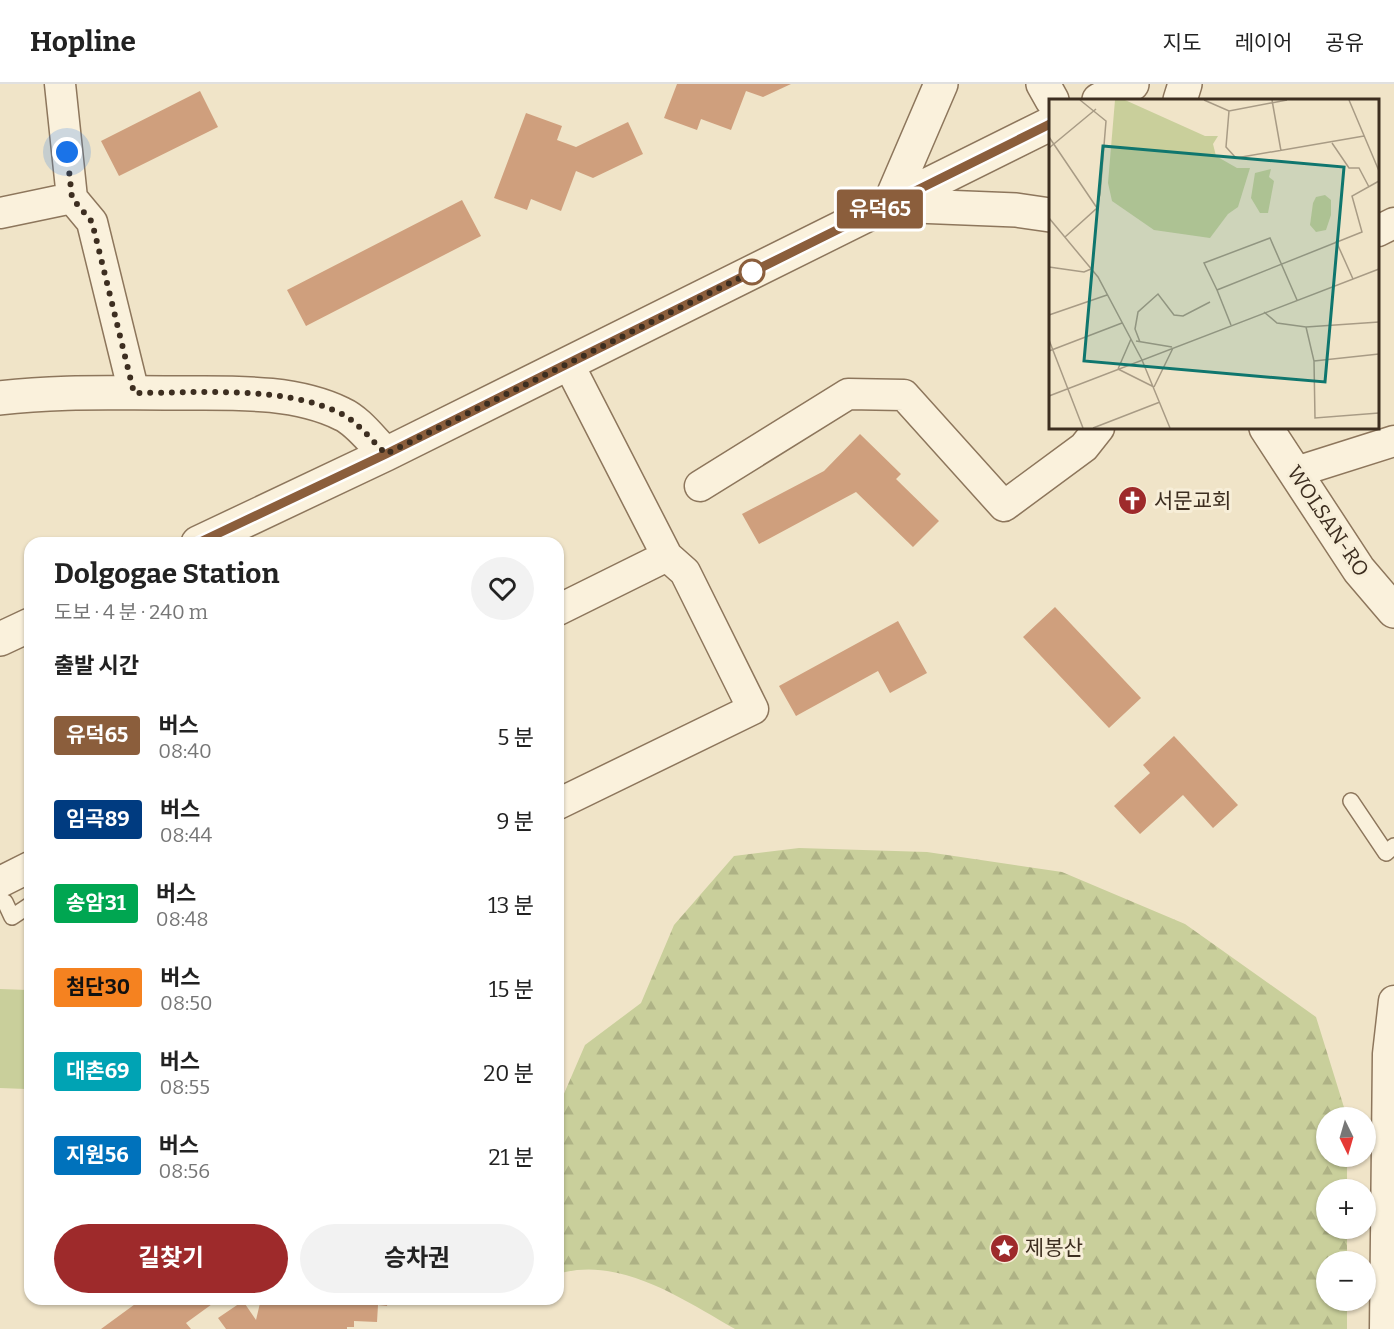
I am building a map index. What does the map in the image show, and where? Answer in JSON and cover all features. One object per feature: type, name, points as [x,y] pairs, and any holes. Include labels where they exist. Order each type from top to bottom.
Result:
[{"type":"street","points":[[60,84],[72,198],[92,222],[134,393]]},
{"type":"street","points":[[889,205],[941,84]]},
{"type":"street","points":[[1043,84],[1051,99]]},
{"type":"street","points":[[1101,99],[1132,84]]},
{"type":"street","points":[[1180,99],[1185,84]]},
{"type":"street","points":[[212,537],[386,454],[1049,125]]},
{"type":"street","points":[[0,213],[72,198]]},
{"type":"street","points":[[889,205],[1016,210],[1049,215]]},
{"type":"street","points":[[1379,230],[1394,223]]},
{"type":"street","points":[[564,801],[753,709],[685,572],[667,556],[568,363]]},
{"type":"street","points":[[0,398],[30,394],[256,394],[304,401],[344,414],[386,454]]},
{"type":"street","points":[[700,486],[848,394],[904,395],[1004,506],[1084,447],[1098,429]]},
{"type":"street","name":"WOLSAN-RO","points":[[1267,429],[1359,570],[1394,611]]},
{"type":"street","points":[[1296,472],[1394,441]]},
{"type":"street","points":[[564,607],[667,556]]},
{"type":"street","points":[[0,639],[24,628]]},
{"type":"street","points":[[9,895],[24,875]]},
{"type":"street","points":[[1385,1329],[1390,1293],[1388,1054],[1394,1001]]},
{"type":"lane","points":[[1351,801],[1386,853],[1394,846]]},
{"type":"green space","points":[[799,848],[927,852],[1062,872],[1185,924],[1316,1017],[1344,1107],[1316,1107],[1316,1167],[1347,1167],[1347,1179],[1316,1179],[1316,1239],[1347,1239],[1347,1251],[1316,1251],[1316,1311],[1347,1311],[1347,1329],[735,1329],[673,1294],[627,1275],[604,1270],[564,1273],[564,1094],[585,1045],[641,1003],[674,925],[734,856]]},
{"type":"green space","points":[[0,989],[24,990],[24,1089],[0,1088]]},
{"type":"building","points":[[677,84],[791,84],[763,97],[746,91],[731,130],[701,119],[697,130],[664,118]]},
{"type":"building","points":[[200,91],[218,127],[119,176],[101,141]]},
{"type":"building","points":[[526,113],[562,126],[557,140],[576,147],[628,122],[643,154],[593,178],[576,171],[561,211],[531,199],[527,210],[494,198]]},
{"type":"building","points":[[462,200],[481,236],[306,326],[287,290]]},
{"type":"building","points":[[860,434],[901,474],[896,479],[939,521],[913,547],[856,492],[759,544],[742,514],[824,471]]},
{"type":"building","points":[[1055,607],[1141,698],[1109,728],[1023,637]]},
{"type":"building","points":[[898,621],[927,673],[890,693],[878,671],[796,716],[779,686]]},
{"type":"building","points":[[1174,736],[1238,805],[1213,828],[1183,795],[1140,834],[1114,806],[1150,773],[1143,765]]},
{"type":"building","points":[[134,1305],[211,1305],[186,1323],[191,1329],[101,1329]]},
{"type":"building","points":[[237,1305],[246,1305],[256,1320],[260,1305],[378,1305],[377,1322],[354,1321],[354,1327],[347,1327],[347,1329],[226,1329],[218,1318]]},
{"type":"bus line","name":"유덕65","points":[[211,537],[386,454],[1049,124]]},
{"type":"place","name":"서문교회","points":[[1133,501]]},
{"type":"place","name":"제봉산","points":[[1004,1248]]},
{"type":"route","points":[[67,152],[72,198],[92,222],[134,393],[256,394],[304,401],[344,414],[386,454],[752,272]]}]
